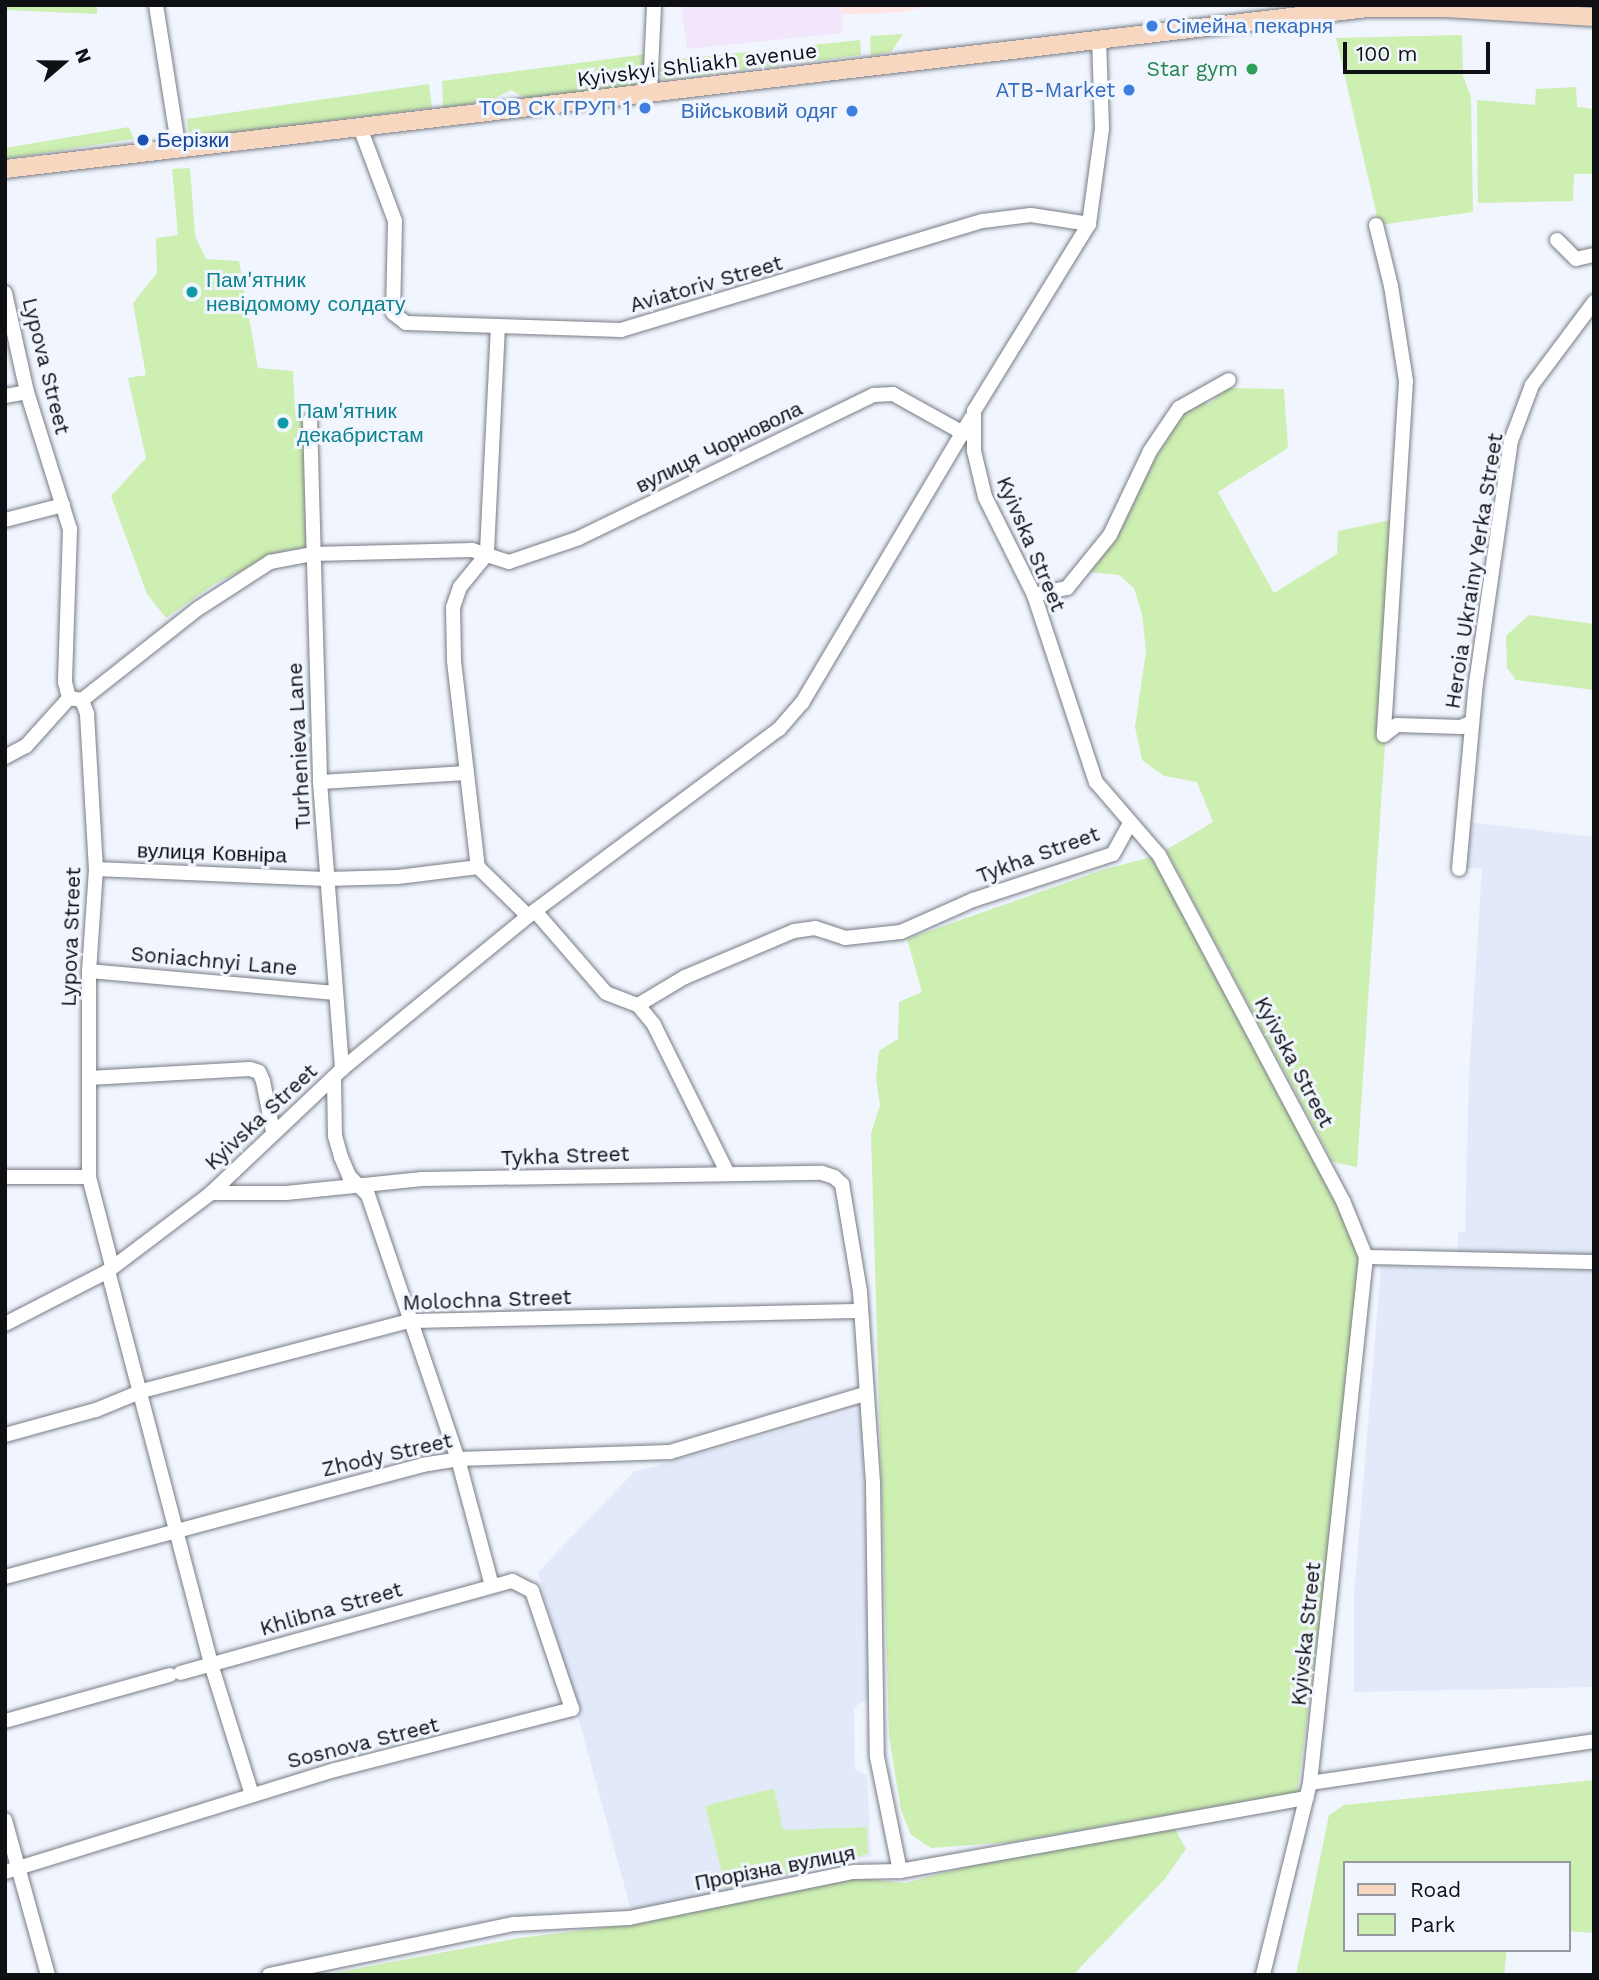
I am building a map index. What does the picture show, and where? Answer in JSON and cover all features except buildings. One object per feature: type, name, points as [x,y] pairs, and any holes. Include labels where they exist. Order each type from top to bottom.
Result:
[{"type":"main road","name":"Kyivskyi Shliakh avenue","points":[[5,169],[361,130],[650,91],[1099,38],[1285,12],[1446,8],[1594,17]]},
{"type":"street","points":[[156,5],[179,150]]},
{"type":"street","points":[[650,91],[654,5]]},
{"type":"street","name":"Kyivska Street","points":[[5,1324],[110,1269],[211,1193],[273,1131],[338,1074],[531,913],[668,816],[787,721],[802,704],[965,434],[974,411],[1089,224],[1102,129],[1099,38]]},
{"type":"street","name":"Aviatoriv Street","points":[[361,130],[396,221],[393,313],[406,323],[621,330],[983,221],[1031,215],[1089,224]]},
{"type":"street","points":[[1376,225],[1391,286],[1406,382],[1384,735],[1397,724],[1461,727],[1472,722]]},
{"type":"street","points":[[1557,240],[1576,259],[1594,256]]},
{"type":"street","name":"Lypova Street","points":[[5,293],[27,392],[70,529],[65,682],[87,714],[96,869],[89,971],[89,1177],[211,1664],[252,1795]]},
{"type":"street","name":"Heroia Ukrainy Yerka Street","points":[[1459,869],[1472,722],[1511,441],[1532,385],[1594,302]]},
{"type":"street","points":[[498,326],[487,554],[460,587],[453,607],[478,867],[531,913],[606,993],[638,1005],[654,1025],[728,1174]]},
{"type":"street","points":[[1034,595],[1067,588],[1109,537],[1150,451],[1179,408],[1229,380]]},
{"type":"street","points":[[5,397],[27,392]]},
{"type":"street","name":"вулиця Чорновола","points":[[75,699],[213,599],[270,562],[313,554],[472,550],[509,562],[579,538],[874,395],[893,394],[965,434]]},
{"type":"street","name":"Kyivska Street","points":[[974,411],[974,452],[985,497],[1034,595],[1096,782],[1129,825],[1159,855],[1337,1190],[1366,1257],[1309,1791],[1263,1975]]},
{"type":"street","name":"Turhenieva Lane","points":[[310,420],[320,782],[338,1074],[335,1136],[357,1186],[368,1195],[458,1459],[492,1586]]},
{"type":"street","points":[[5,520],[63,505]]},
{"type":"street","points":[[5,757],[26,746],[75,699]]},
{"type":"street","points":[[320,782],[467,773]]},
{"type":"street","name":"Tykha Street","points":[[638,1005],[709,965],[794,931],[815,928],[855,938],[901,932],[974,900],[1113,854],[1129,825]]},
{"type":"street","points":[[326,879],[398,877],[478,867]]},
{"type":"street","name":"вулиця Ковніра","points":[[96,869],[326,879]]},
{"type":"street","name":"Soniachnyi Lane","points":[[89,971],[334,992]]},
{"type":"street","points":[[89,1078],[250,1069],[259,1072],[263,1081],[273,1131]]},
{"type":"street","name":"Tykha Street","points":[[211,1193],[357,1186],[422,1179],[822,1172],[842,1184],[860,1292],[859,1311]]},
{"type":"street","points":[[5,1177],[89,1177]]},
{"type":"street","points":[[1366,1257],[1594,1262]]},
{"type":"street","points":[[859,1311],[877,1612],[877,1757],[900,1871]]},
{"type":"street","name":"Molochna Street","points":[[5,1434],[96,1410],[142,1391],[409,1321],[859,1311]]},
{"type":"street","name":"Zhody Street","points":[[5,1577],[177,1529],[458,1459],[670,1452],[865,1394]]},
{"type":"street","name":"Sosnova Street","points":[[12,1870],[252,1795],[572,1709],[532,1591],[512,1581],[492,1586]]},
{"type":"street","name":"Khlibna Street","points":[[5,1721],[492,1586]]},
{"type":"street","name":"Прорізна вулиця","points":[[268,1975],[514,1924],[629,1918],[854,1872],[900,1871],[1309,1791],[1594,1741]]},
{"type":"street","points":[[5,1821],[12,1870],[48,1975]]},
{"type":"shaded area","points":[[681,5],[841,5],[843,33],[687,49]]},
{"type":"shaded area","points":[[841,5],[933,5],[902,12],[842,14]]},
{"type":"shaded area","points":[[1467,822],[1594,837],[1594,1256],[1458,1252],[1458,1232],[1465,1232],[1469,1074],[1482,869],[1463,867]]},
{"type":"shaded area","points":[[1381,1266],[1594,1271],[1594,1687],[1354,1692],[1354,1595]]},
{"type":"shaded area","points":[[861,1408],[873,1696],[854,1707],[855,1769],[867,1775],[871,1856],[632,1913],[538,1572],[634,1472]]},
{"type":"green space","points":[[5,5],[97,5],[97,14],[5,10]]},
{"type":"green space","points":[[903,34],[892,51],[871,56],[870,36]]},
{"type":"green space","points":[[1462,35],[1463,76],[1471,97],[1473,212],[1379,225],[1336,38]]},
{"type":"green space","points":[[860,40],[861,55],[664,80],[659,72],[661,61]]},
{"type":"green space","points":[[647,54],[644,78],[635,86],[527,99],[511,90],[489,101],[443,108],[442,81]]},
{"type":"green space","points":[[429,84],[432,108],[200,137],[188,131],[187,119]]},
{"type":"green space","points":[[1576,87],[1577,107],[1594,109],[1594,174],[1574,174],[1573,201],[1478,203],[1477,100],[1535,105],[1536,89]]},
{"type":"green space","points":[[129,127],[134,139],[5,159],[5,148]]},
{"type":"green space","points":[[190,168],[195,236],[206,259],[239,261],[258,368],[293,371],[295,412],[304,412],[307,547],[283,551],[214,584],[166,618],[147,594],[111,496],[146,458],[128,378],[146,375],[133,303],[157,273],[156,238],[178,235],[172,169]]},
{"type":"green space","points":[[1227,388],[1284,389],[1288,448],[1218,492],[1274,593],[1337,554],[1338,531],[1400,518],[1357,1167],[1333,1162],[1166,850],[1213,822],[1197,782],[1164,776],[1142,760],[1135,727],[1146,651],[1142,614],[1134,588],[1119,575],[1089,572],[1183,412],[1200,400],[1209,404]]},
{"type":"green space","points":[[1529,615],[1594,624],[1594,690],[1516,680],[1507,668],[1506,636]]},
{"type":"green space","points":[[1159,855],[1366,1257],[1364,1298],[1297,1793],[1012,1842],[931,1848],[911,1835],[901,1810],[889,1736],[871,1134],[880,1105],[876,1078],[879,1051],[898,1039],[899,1002],[922,992],[907,939],[1102,870]]},
{"type":"green space","points":[[1594,1780],[1594,1933],[1571,1931],[1571,1861],[1344,1861],[1344,1952],[1507,1952],[1504,1975],[1296,1975],[1329,1815],[1344,1805]]},
{"type":"green space","points":[[774,1788],[783,1830],[867,1827],[868,1854],[726,1889],[705,1806]]},
{"type":"green space","points":[[1174,1827],[1186,1849],[1164,1880],[1073,1975],[323,1975],[519,1938],[635,1924],[857,1878],[905,1883],[1013,1855]]},
{"type":"place","name":"Сімейна пекарня","points":[[1152,26]]},
{"type":"place","name":"Star gym","points":[[1252,69]]},
{"type":"place","name":"ATB-Market","points":[[1129,90]]},
{"type":"place","name":"ТОВ СК ГРУП 1","points":[[645,108]]},
{"type":"place","name":"Військовий одяг","points":[[852,111]]},
{"type":"place","name":"Берізки","points":[[143,140]]},
{"type":"place","name":"Пам'ятник невідомому солдату","points":[[192,292]]},
{"type":"place","name":"Пам'ятник декабристам","points":[[283,423]]}]
